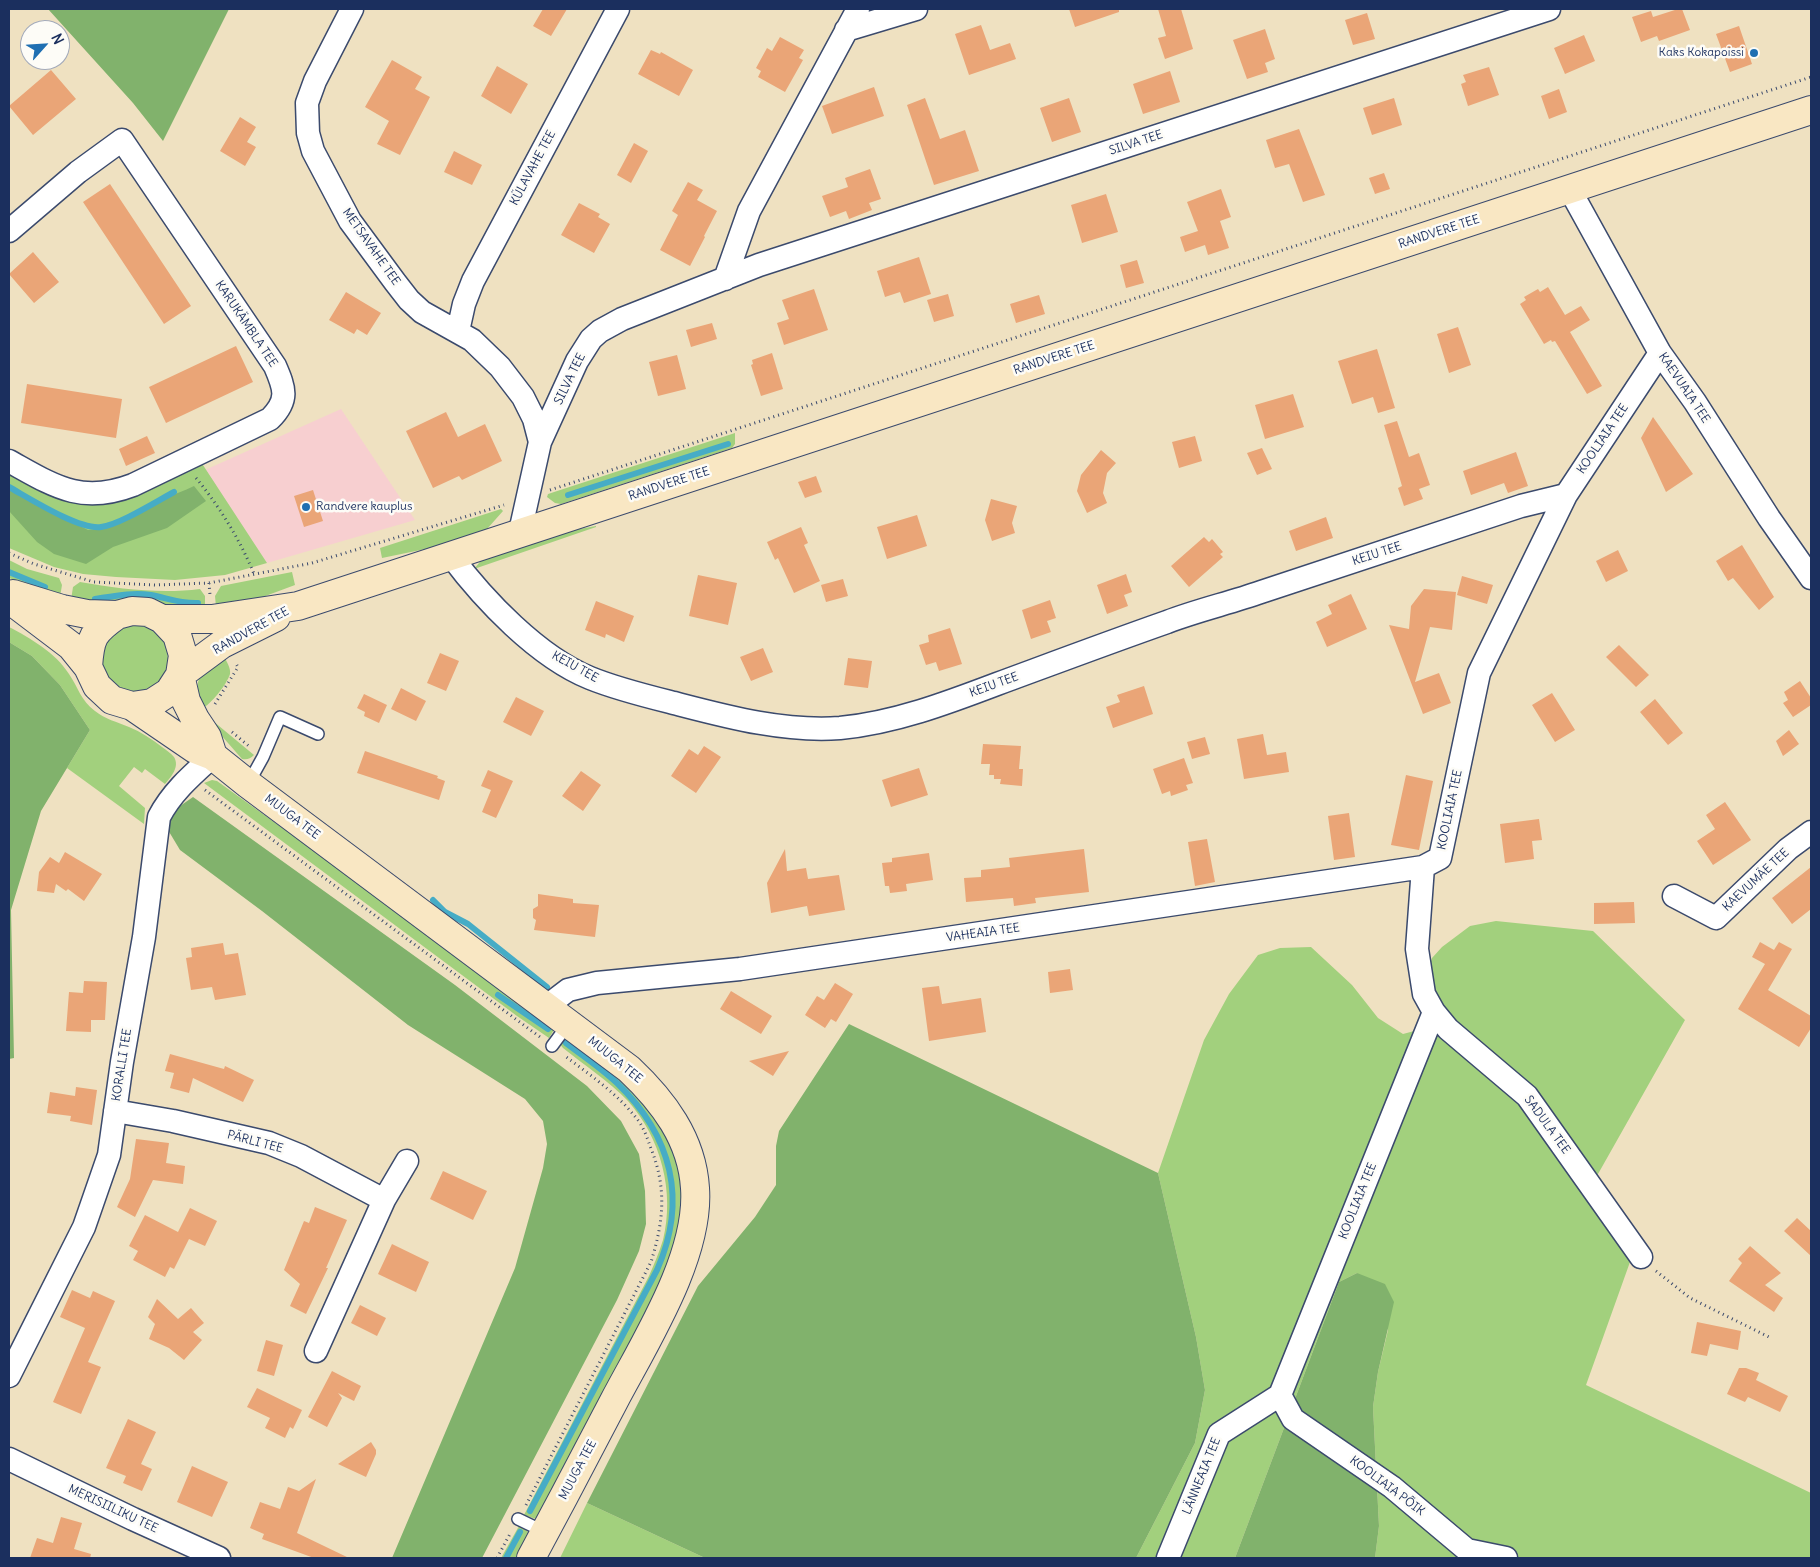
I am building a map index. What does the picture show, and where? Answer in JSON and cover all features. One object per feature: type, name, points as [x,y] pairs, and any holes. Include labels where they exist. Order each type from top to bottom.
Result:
[{"type":"street","name":"METSAVAHE TEE","points":[[352,9],[314,81],[307,103],[308,133],[313,151],[350,221],[400,288],[422,312],[472,340],[512,380],[534,419],[540,442]]},
{"type":"street","name":"KÜLAVAHE TEE","points":[[458,331],[464,304],[473,281],[618,9]]},
{"type":"street","points":[[725,279],[749,211],[858,9]]},
{"type":"street","points":[[846,30],[916,9]]},
{"type":"street","name":"SILVA TEE","points":[[520,532],[540,442],[577,361],[591,339],[600,331],[622,319],[768,262],[1549,9]]},
{"type":"street","name":"RANDVERE TEE","points":[[132,706],[152,703],[169,692],[180,675],[222,644],[298,606],[1811,110]]},
{"type":"street","name":"KARUKÄMBLA TEE","points":[[9,230],[78,172],[122,140],[275,366],[282,384],[284,396],[280,409],[270,419],[118,491],[87,494],[73,492],[50,484],[9,460]]},
{"type":"street","name":"KAEVUAIA TEE","points":[[1570,190],[1660,353],[1695,402],[1769,518],[1811,578]]},
{"type":"street","name":"KOOLIAIA TEE","points":[[1423,867],[1440,858],[1479,673],[1566,495],[1660,353]]},
{"type":"street","name":"KEIU TEE","points":[[452,556],[463,571],[504,616],[533,642],[563,664],[588,678],[639,695],[764,724],[791,728],[841,728],[896,718],[941,704],[1170,620],[1257,594],[1522,506],[1566,495]]},
{"type":"street","name":"RANDVERE TEE","points":[[9,593],[62,609],[87,614],[117,614],[132,611],[148,612],[162,619],[212,619],[298,606]]},
{"type":"street","points":[[9,599],[71,646],[88,667],[97,686],[107,696],[112,700],[132,706]]},
{"type":"street","points":[[88,667],[90,646],[100,627],[117,614]]},
{"type":"street","points":[[162,619],[177,635],[183,655],[180,675],[186,700],[195,719],[207,737],[212,756]]},
{"type":"street","name":"MUUGA TEE","points":[[132,706],[195,749],[212,756],[629,1069],[652,1090],[668,1112],[683,1138],[691,1162],[695,1188],[694,1220],[687,1249],[665,1304],[531,1558]]},
{"type":"street","name":"KORALLI TEE","points":[[9,1376],[84,1227],[109,1155],[122,1062],[144,937],[159,817],[167,802],[212,756]]},
{"type":"street","name":"KAEVUMÄE TEE","points":[[1674,896],[1716,918],[1788,849],[1811,832]]},
{"type":"street","points":[[1423,867],[1417,949],[1424,994],[1434,1012]]},
{"type":"street","name":"VAHEAIA TEE","points":[[547,1006],[568,990],[597,983],[740,969],[1423,867]]},
{"type":"street","name":"KOOLIAIA TEE","points":[[1280,1395],[1434,1012]]},
{"type":"street","name":"SADULA TEE","points":[[1434,1012],[1448,1029],[1527,1096],[1640,1257]]},
{"type":"street","name":"PÄRLI TEE","points":[[115,1111],[173,1121],[269,1143],[301,1156],[384,1200]]},
{"type":"street","points":[[316,1351],[384,1200],[407,1161]]},
{"type":"street","name":"LÄNNEAIA TEE","points":[[1168,1558],[1219,1434],[1280,1395]]},
{"type":"street","name":"KOOLIAIA PÕIK","points":[[1280,1395],[1293,1419],[1392,1487],[1468,1550],[1506,1558]]},
{"type":"street","name":"MERISIILIKU TEE","points":[[9,1459],[219,1558]]},
{"type":"lane","points":[[248,784],[263,757],[280,717],[318,734]]},
{"type":"lane","points":[[552,1046],[569,1023]]},
{"type":"lane","points":[[518,1519],[546,1532]]},
{"type":"path","points":[[9,553],[34,564],[94,582],[155,585],[209,583],[312,564],[529,498],[1811,77]]},
{"type":"path","points":[[182,460],[215,500],[254,574]]},
{"type":"path","points":[[211,710],[238,667]]},
{"type":"path","points":[[232,732],[263,757]]},
{"type":"path","points":[[189,778],[613,1093],[638,1119],[657,1162],[663,1189],[658,1239],[651,1262],[497,1558]]},
{"type":"path","points":[[1640,1257],[1662,1278],[1690,1298],[1769,1337]]},
{"type":"shaded area","points":[[341,409],[415,520],[267,563],[205,470]]},
{"type":"green space","points":[[48,9],[229,9],[163,141],[133,103],[70,33],[70,20],[58,20]]},
{"type":"green space","points":[[735,433],[735,444],[732,448],[561,504],[555,503],[547,497],[548,494]]},
{"type":"green space","points":[[201,462],[267,563],[225,575],[175,580],[116,577],[83,574],[54,567],[9,548],[9,472],[69,499],[89,505],[113,501]]},
{"type":"green space","points":[[194,486],[206,501],[167,528],[113,547],[86,564],[54,554],[37,542],[9,511],[9,490],[88,530],[119,523],[164,499]]},
{"type":"green space","points":[[501,509],[503,511],[487,529],[440,546],[382,558],[380,548]]},
{"type":"green space","points":[[596,526],[474,569],[484,557],[557,533]]},
{"type":"green space","points":[[9,560],[27,569],[59,578],[62,585],[60,597],[9,578]]},
{"type":"green space","points":[[292,572],[295,585],[252,601],[216,607],[215,596],[221,586]]},
{"type":"green space","points":[[80,582],[140,590],[200,589],[205,596],[205,609],[172,608],[158,601],[142,598],[107,601],[71,600],[73,587]]},
{"type":"green space","points":[[135,625],[148,628],[158,635],[165,645],[168,658],[165,671],[158,681],[148,688],[135,691],[122,688],[112,681],[105,671],[102,658],[105,645],[112,635],[122,628]]},
{"type":"green space","points":[[9,627],[34,641],[57,659],[64,666],[86,703],[95,711],[142,733],[174,757],[176,761],[175,768],[165,784],[145,769],[142,773],[134,767],[119,786],[145,808],[144,824],[67,768],[90,730],[60,685],[32,656],[9,642]]},
{"type":"green space","points":[[9,642],[32,656],[60,685],[90,730],[41,811],[11,910],[14,1058],[9,1059]]},
{"type":"green space","points":[[223,655],[230,669],[230,674],[214,699],[201,709],[197,690],[200,677]]},
{"type":"green space","points":[[213,721],[254,755],[248,759],[242,759],[214,727],[211,722]]},
{"type":"green space","points":[[212,780],[217,781],[327,860],[555,1028],[549,1038],[204,783]]},
{"type":"green space","points":[[193,797],[455,985],[587,1086],[621,1121],[639,1154],[645,1191],[646,1224],[639,1251],[617,1300],[482,1558],[392,1558],[515,1268],[543,1168],[547,1144],[543,1121],[525,1099],[408,1025],[262,911],[180,850],[168,830],[170,813]]},
{"type":"green space","points":[[1496,921],[1593,931],[1685,1020],[1585,1197],[1630,1262],[1586,1385],[1811,1493],[1811,1558],[1375,1558],[1379,1526],[1373,1407],[1378,1372],[1388,1330],[1357,1273],[1339,1282],[1235,1558],[1136,1558],[1195,1443],[1205,1390],[1196,1337],[1158,1173],[1204,1040],[1229,994],[1258,955],[1280,948],[1311,947],[1352,985],[1378,1018],[1403,1034],[1418,1030],[1426,1022],[1428,971],[1432,958],[1442,947],[1470,926]]},
{"type":"green space","points":[[849,1024],[1158,1173],[1196,1337],[1205,1390],[1195,1443],[1136,1558],[705,1558],[587,1503],[698,1286],[755,1217],[776,1185],[776,1146],[779,1131]]},
{"type":"green space","points":[[565,1036],[612,1068],[656,1116],[673,1149],[680,1173],[682,1197],[679,1225],[670,1259],[649,1308],[539,1518],[536,1519],[524,1515],[649,1276],[663,1240],[666,1222],[666,1185],[657,1149],[649,1132],[621,1094],[563,1048],[559,1043]]},
{"type":"green space","points":[[1357,1273],[1385,1284],[1394,1302],[1378,1372],[1373,1407],[1379,1526],[1375,1558],[1235,1558],[1339,1282]]},
{"type":"green space","points":[[587,1503],[705,1558],[560,1558]]},
{"type":"green space","points":[[519,1526],[530,1533],[520,1558],[501,1558]]},
{"type":"building","points":[[543,9],[567,9],[551,36],[533,26]]},
{"type":"building","points":[[1069,9],[1119,9],[1119,12],[1075,27]]},
{"type":"building","points":[[1158,9],[1181,9],[1193,49],[1165,59],[1158,38],[1166,36]]},
{"type":"building","points":[[1682,9],[1690,30],[1659,41],[1657,36],[1641,42],[1632,17],[1651,11],[1653,17]]},
{"type":"building","points":[[1367,13],[1375,39],[1353,45],[1345,20]]},
{"type":"building","points":[[981,25],[990,50],[1010,43],[1016,59],[969,75],[955,34]]},
{"type":"building","points":[[1739,26],[1752,64],[1730,72],[1716,34]]},
{"type":"building","points":[[1265,29],[1275,59],[1265,63],[1268,72],[1247,79],[1233,40]]},
{"type":"building","points":[[1584,35],[1595,61],[1565,74],[1554,48]]},
{"type":"building","points":[[780,37],[804,50],[799,58],[803,60],[785,92],[758,77],[761,71],[756,68],[767,48],[772,51]]},
{"type":"building","points":[[651,50],[660,54],[661,52],[693,70],[679,96],[638,74]]},
{"type":"building","points":[[392,60],[422,77],[415,89],[430,97],[400,155],[377,144],[389,121],[365,107]]},
{"type":"building","points":[[497,66],[528,84],[511,114],[481,96]]},
{"type":"building","points":[[1489,67],[1499,95],[1468,106],[1461,84],[1466,82],[1463,75]]},
{"type":"building","points":[[51,70],[76,99],[33,135],[9,106]]},
{"type":"building","points":[[1170,71],[1180,102],[1143,114],[1133,84]]},
{"type":"building","points":[[874,87],[884,116],[832,134],[822,106]]},
{"type":"building","points":[[1559,89],[1567,112],[1549,119],[1541,96]]},
{"type":"building","points":[[925,98],[940,139],[965,130],[979,171],[934,185],[907,105]]},
{"type":"building","points":[[1069,98],[1081,132],[1052,142],[1040,108]]},
{"type":"building","points":[[1394,98],[1402,125],[1372,135],[1363,108]]},
{"type":"building","points":[[240,117],[256,127],[247,142],[256,147],[245,166],[220,151]]},
{"type":"building","points":[[1299,129],[1325,195],[1303,202],[1289,164],[1275,168],[1266,140]]},
{"type":"building","points":[[634,143],[648,151],[631,183],[617,175]]},
{"type":"building","points":[[454,151],[482,165],[472,185],[444,172]]},
{"type":"building","points":[[870,169],[881,199],[869,203],[872,210],[849,219],[846,211],[830,217],[822,196],[848,187],[845,178]]},
{"type":"building","points":[[1384,173],[1390,189],[1375,194],[1369,178]]},
{"type":"building","points":[[688,182],[703,190],[697,200],[717,211],[690,266],[660,250],[678,215],[672,211]]},
{"type":"building","points":[[110,184],[191,306],[164,324],[83,202]]},
{"type":"building","points":[[1221,189],[1231,217],[1220,221],[1229,248],[1208,255],[1205,245],[1185,252],[1180,237],[1198,231],[1187,202]]},
{"type":"building","points":[[1106,194],[1118,232],[1082,243],[1071,205]]},
{"type":"building","points":[[579,203],[600,214],[598,217],[610,224],[594,253],[561,235]]},
{"type":"building","points":[[33,252],[59,282],[34,303],[9,274]]},
{"type":"building","points":[[919,257],[931,294],[904,303],[900,292],[885,297],[877,271]]},
{"type":"building","points":[[1137,260],[1144,283],[1126,288],[1120,265]]},
{"type":"building","points":[[1548,287],[1565,315],[1581,306],[1590,320],[1570,332],[1602,386],[1587,394],[1555,341],[1552,342],[1551,340],[1544,344],[1520,304],[1526,300],[1524,297],[1538,289],[1540,292]]},
{"type":"building","points":[[814,289],[828,330],[784,345],[777,323],[789,319],[782,300]]},
{"type":"building","points":[[346,292],[381,313],[367,335],[357,329],[354,334],[329,320]]},
{"type":"building","points":[[948,294],[954,316],[934,322],[927,300]]},
{"type":"building","points":[[1039,295],[1045,314],[1016,323],[1010,304]]},
{"type":"building","points":[[712,323],[717,339],[691,347],[686,330]]},
{"type":"building","points":[[1458,327],[1471,365],[1449,373],[1437,334]]},
{"type":"building","points":[[236,346],[253,382],[166,423],[149,387]]},
{"type":"building","points":[[1377,349],[1395,408],[1378,413],[1373,397],[1352,404],[1338,361]]},
{"type":"building","points":[[772,353],[783,389],[761,396],[751,365],[753,364],[752,360]]},
{"type":"building","points":[[677,355],[686,389],[658,396],[649,362]]},
{"type":"building","points":[[27,384],[122,399],[116,438],[21,423]]},
{"type":"building","points":[[1293,394],[1304,427],[1265,439],[1255,405]]},
{"type":"building","points":[[446,412],[458,437],[485,424],[502,461],[462,480],[459,476],[433,488],[406,431]]},
{"type":"building","points":[[1653,417],[1693,474],[1666,492],[1641,438]]},
{"type":"building","points":[[1397,421],[1409,457],[1419,453],[1430,485],[1419,489],[1423,499],[1404,506],[1398,488],[1402,486],[1384,425]]},
{"type":"building","points":[[147,436],[155,453],[126,466],[119,449]]},
{"type":"building","points":[[1195,436],[1202,461],[1179,468],[1172,442]]},
{"type":"building","points":[[1262,448],[1272,469],[1257,475],[1247,453]]},
{"type":"building","points":[[1101,450],[1116,463],[1107,473],[1103,493],[1107,503],[1087,513],[1077,491],[1081,475]]},
{"type":"building","points":[[1516,452],[1528,486],[1508,493],[1504,483],[1471,495],[1463,471]]},
{"type":"building","points":[[816,476],[822,492],[805,498],[798,482]]},
{"type":"building","points":[[313,490],[323,521],[304,527],[294,496]]},
{"type":"building","points":[[991,499],[1017,506],[1012,523],[1015,533],[992,541],[985,520]]},
{"type":"building","points":[[917,515],[927,546],[887,559],[877,527]]},
{"type":"building","points":[[1326,517],[1333,538],[1296,551],[1289,531]]},
{"type":"building","points":[[801,527],[808,543],[804,545],[820,581],[794,593],[778,558],[775,560],[767,542]]},
{"type":"building","points":[[1204,537],[1209,542],[1212,539],[1223,552],[1220,554],[1223,557],[1189,587],[1171,566]]},
{"type":"building","points":[[1742,545],[1774,597],[1759,610],[1733,578],[1728,581],[1716,561]]},
{"type":"building","points":[[1618,550],[1628,571],[1606,582],[1596,561]]},
{"type":"building","points":[[1126,574],[1132,592],[1124,595],[1128,606],[1107,614],[1097,585]]},
{"type":"building","points":[[698,575],[737,583],[728,625],[689,616]]},
{"type":"building","points":[[1462,576],[1493,585],[1487,604],[1457,595]]},
{"type":"building","points":[[843,579],[848,596],[826,602],[821,585]]},
{"type":"building","points":[[1424,589],[1456,592],[1452,630],[1430,627],[1415,682],[1439,673],[1451,703],[1423,714],[1389,625],[1409,629],[1411,606]]},
{"type":"building","points":[[1351,594],[1367,629],[1327,647],[1316,622],[1332,614],[1328,605]]},
{"type":"building","points":[[1050,600],[1056,618],[1047,621],[1051,632],[1031,639],[1022,610]]},
{"type":"building","points":[[596,601],[634,616],[624,642],[606,634],[605,638],[585,630]]},
{"type":"building","points":[[950,628],[962,664],[939,671],[936,662],[926,665],[919,645],[929,642],[928,635]]},
{"type":"building","points":[[1619,645],[1649,675],[1636,687],[1606,657]]},
{"type":"building","points":[[763,648],[773,672],[751,681],[740,657]]},
{"type":"building","points":[[440,653],[459,661],[446,691],[427,683]]},
{"type":"building","points":[[848,658],[872,661],[868,688],[844,685]]},
{"type":"building","points":[[1800,681],[1811,698],[1811,705],[1793,717],[1783,703],[1788,700],[1784,692]]},
{"type":"building","points":[[1144,686],[1153,714],[1113,728],[1106,707],[1120,702],[1117,695]]},
{"type":"building","points":[[401,688],[426,701],[416,721],[391,709]]},
{"type":"building","points":[[1552,693],[1575,730],[1555,742],[1532,705]]},
{"type":"building","points":[[364,694],[387,705],[379,723],[364,716],[365,712],[357,708]]},
{"type":"building","points":[[516,697],[544,711],[531,736],[503,722]]},
{"type":"building","points":[[1655,699],[1683,733],[1668,745],[1640,712]]},
{"type":"building","points":[[1789,730],[1799,744],[1783,756],[1776,741]]},
{"type":"building","points":[[1263,734],[1267,755],[1286,752],[1289,772],[1244,779],[1237,739]]},
{"type":"building","points":[[1205,737],[1210,754],[1192,759],[1187,742]]},
{"type":"building","points":[[983,744],[1021,746],[1019,769],[1023,769],[1022,786],[1000,784],[1001,779],[994,779],[994,775],[989,775],[990,764],[981,764]]},
{"type":"building","points":[[704,746],[721,757],[696,793],[671,776],[689,749],[698,755]]},
{"type":"building","points":[[365,751],[438,776],[437,778],[445,781],[439,800],[357,773]]},
{"type":"building","points":[[1184,758],[1193,783],[1186,785],[1188,790],[1171,796],[1170,791],[1162,794],[1153,769]]},
{"type":"building","points":[[919,768],[928,795],[891,807],[882,780]]},
{"type":"building","points":[[488,770],[513,781],[496,818],[482,812],[491,790],[481,786]]},
{"type":"building","points":[[581,771],[601,785],[583,811],[562,796]]},
{"type":"building","points":[[1406,775],[1433,781],[1419,850],[1391,845]]},
{"type":"building","points":[[1725,802],[1751,840],[1713,865],[1697,841],[1715,829],[1706,815]]},
{"type":"building","points":[[1349,813],[1355,857],[1334,860],[1328,816]]},
{"type":"building","points":[[1539,819],[1542,840],[1532,841],[1534,859],[1505,863],[1500,824]]},
{"type":"building","points":[[1207,839],[1215,882],[1195,886],[1188,842]]},
{"type":"building","points":[[785,849],[787,871],[806,868],[808,879],[839,875],[845,910],[809,916],[807,906],[771,913],[767,883]]},
{"type":"building","points":[[1084,849],[1089,892],[1035,898],[1036,903],[1014,906],[1013,898],[966,902],[964,878],[981,877],[981,870],[1010,867],[1009,858]]},
{"type":"building","points":[[65,852],[102,874],[84,901],[68,889],[66,891],[56,884],[54,893],[37,891],[39,872],[50,857],[59,863]]},
{"type":"building","points":[[929,853],[933,880],[906,884],[907,891],[890,893],[889,886],[885,886],[882,863],[892,862],[892,858]]},
{"type":"building","points":[[1811,867],[1811,909],[1792,924],[1772,898]]},
{"type":"building","points":[[538,894],[573,899],[573,903],[599,905],[595,937],[534,930],[536,920],[533,918],[533,909],[538,906]]},
{"type":"building","points":[[1634,902],[1635,923],[1594,924],[1594,903]]},
{"type":"building","points":[[1760,942],[1774,950],[1779,942],[1792,949],[1768,990],[1811,1016],[1811,1028],[1799,1047],[1738,1009],[1765,964],[1752,957]]},
{"type":"building","points":[[223,943],[225,955],[238,953],[246,995],[215,1000],[212,987],[191,990],[186,958],[192,957],[191,948]]},
{"type":"building","points":[[1070,969],[1073,990],[1050,993],[1048,972]]},
{"type":"building","points":[[84,981],[107,982],[105,1020],[91,1020],[91,1032],[66,1031],[69,992],[83,993]]},
{"type":"building","points":[[835,983],[853,994],[836,1022],[831,1019],[825,1028],[805,1015],[817,996],[824,1000]]},
{"type":"building","points":[[939,986],[942,1004],[981,998],[986,1032],[929,1041],[922,988]]},
{"type":"building","points":[[731,991],[772,1016],[761,1034],[720,1009]]},
{"type":"building","points":[[789,1051],[773,1076],[749,1061]]},
{"type":"building","points":[[170,1054],[224,1069],[225,1066],[254,1080],[243,1102],[193,1078],[189,1093],[170,1088],[174,1073],[165,1071]]},
{"type":"building","points":[[76,1087],[97,1090],[92,1125],[70,1121],[71,1116],[47,1113],[50,1092],[75,1096]]},
{"type":"building","points":[[136,1139],[169,1143],[166,1163],[185,1166],[183,1184],[153,1180],[135,1217],[117,1207],[130,1179]]},
{"type":"building","points":[[443,1171],[487,1191],[473,1220],[430,1199]]},
{"type":"building","points":[[315,1207],[347,1220],[326,1268],[328,1268],[306,1314],[290,1306],[300,1284],[284,1270],[304,1221],[309,1223]]},
{"type":"building","points":[[190,1208],[217,1221],[205,1246],[189,1239],[174,1269],[170,1267],[165,1277],[133,1260],[138,1251],[129,1246],[145,1215],[178,1232]]},
{"type":"building","points":[[1797,1218],[1811,1231],[1811,1256],[1784,1231]]},
{"type":"building","points":[[392,1244],[429,1262],[416,1292],[378,1274]]},
{"type":"building","points":[[1750,1246],[1781,1273],[1765,1285],[1783,1298],[1774,1312],[1729,1281],[1742,1263],[1738,1259]]},
{"type":"building","points":[[72,1290],[90,1298],[93,1291],[115,1301],[88,1362],[101,1367],[81,1414],[53,1402],[85,1328],[60,1317]]},
{"type":"building","points":[[157,1299],[178,1319],[191,1308],[204,1323],[193,1332],[202,1340],[184,1360],[169,1348],[149,1339],[155,1324],[148,1317]]},
{"type":"building","points":[[360,1305],[386,1318],[377,1336],[351,1323]]},
{"type":"building","points":[[1697,1322],[1741,1331],[1738,1350],[1710,1344],[1707,1356],[1691,1353]]},
{"type":"building","points":[[266,1340],[283,1345],[274,1376],[257,1371]]},
{"type":"building","points":[[1739,1368],[1746,1368],[1759,1373],[1756,1380],[1788,1396],[1780,1412],[1748,1397],[1745,1402],[1727,1394]]},
{"type":"building","points":[[332,1371],[361,1386],[354,1401],[338,1393],[342,1398],[327,1427],[308,1417]]},
{"type":"building","points":[[257,1388],[302,1410],[293,1429],[290,1427],[285,1438],[265,1428],[270,1418],[247,1407]]},
{"type":"building","points":[[128,1419],[156,1432],[141,1464],[152,1469],[142,1491],[123,1483],[126,1476],[106,1468]]},
{"type":"building","points":[[371,1442],[376,1450],[376,1454],[366,1477],[338,1464]]},
{"type":"building","points":[[192,1466],[228,1482],[212,1517],[177,1502]]},
{"type":"building","points":[[316,1479],[297,1533],[349,1558],[314,1558],[262,1539],[264,1534],[250,1528],[260,1502],[280,1509],[288,1487],[299,1491]]},
{"type":"building","points":[[61,1517],[82,1523],[74,1549],[91,1554],[90,1558],[30,1558],[37,1538],[53,1543]]},
{"type":"waterway","points":[[568,495],[728,444]]},
{"type":"waterway","points":[[9,487],[67,519],[92,527],[101,527],[118,522],[174,492]]},
{"type":"waterway","points":[[9,572],[45,587]]},
{"type":"waterway","points":[[95,599],[144,594],[180,602],[198,603]]},
{"type":"waterway","points":[[433,900],[445,912],[468,924],[547,987]]},
{"type":"waterway","points":[[498,995],[548,1029]]},
{"type":"waterway","points":[[530,1511],[657,1270],[672,1219],[672,1194],[669,1170],[662,1147],[651,1125],[636,1103],[617,1083],[566,1043]]},
{"type":"waterway","points":[[506,1558],[520,1532]]},
{"type":"place","name":"Kaks Kokapoissi","points":[[1754,53]]},
{"type":"place","name":"Randvere kauplus","points":[[306,507]]}]
